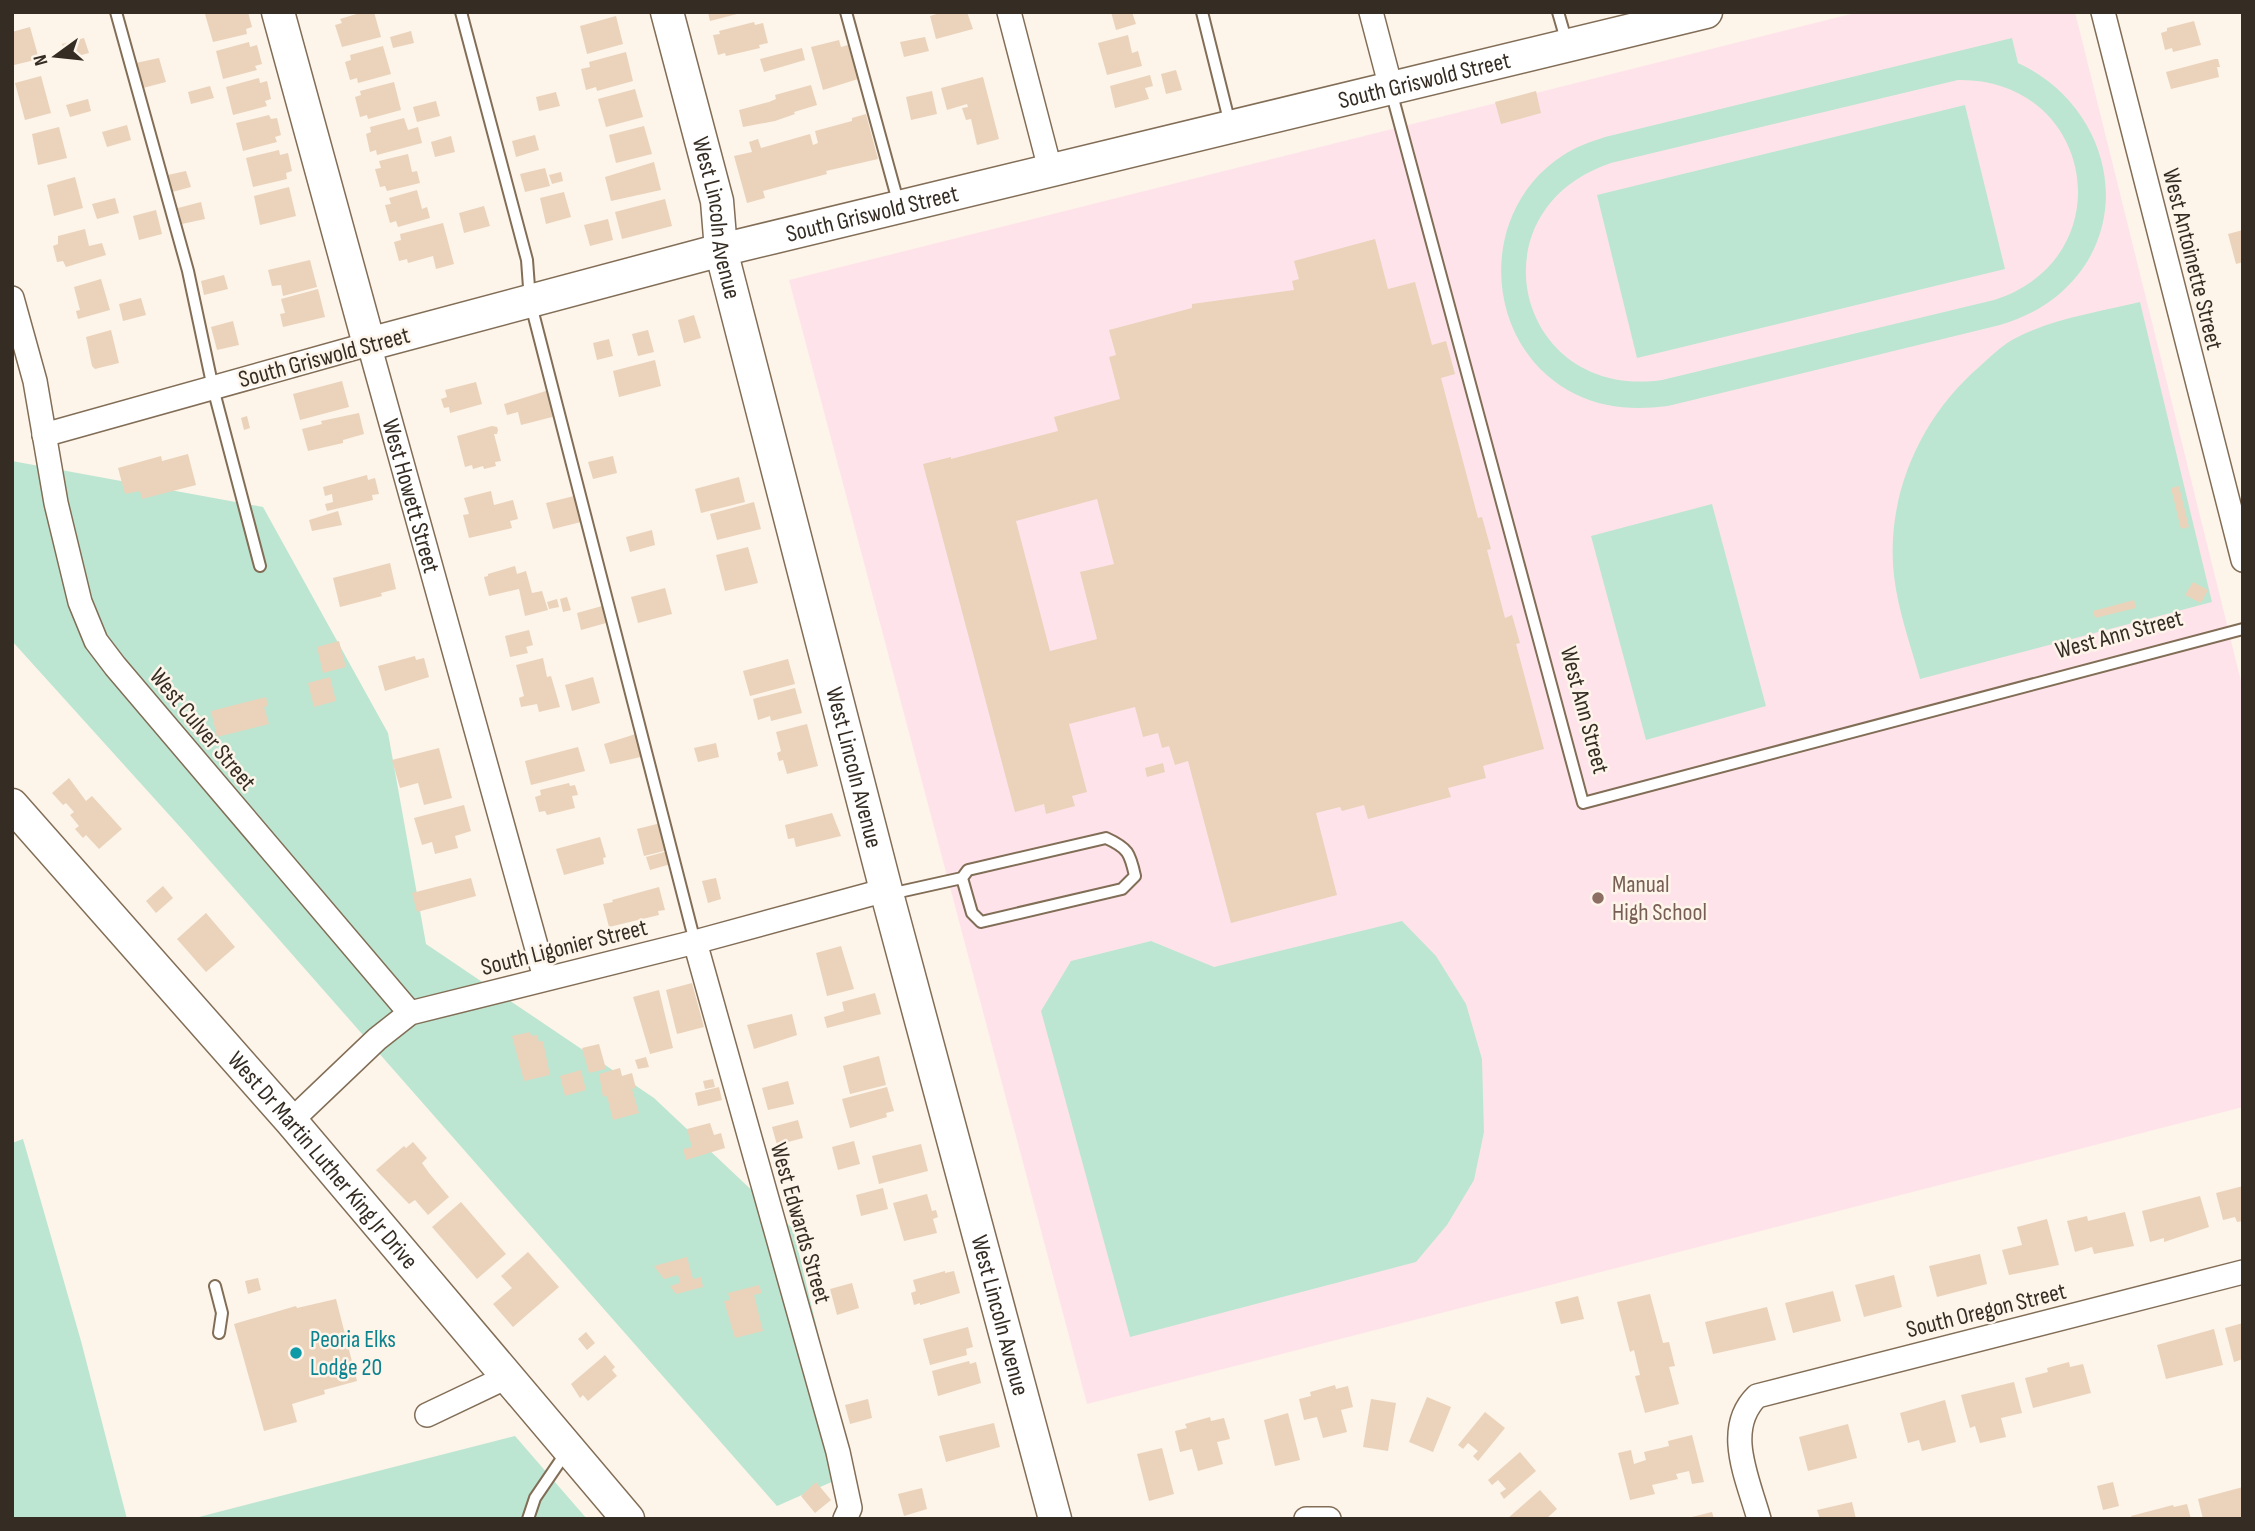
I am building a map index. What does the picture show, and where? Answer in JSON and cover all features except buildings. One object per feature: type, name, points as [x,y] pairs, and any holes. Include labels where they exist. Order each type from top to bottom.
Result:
[{"type":"main road","name":"West Howett Street","points":[[278,12],[369,344]]},
{"type":"main road","name":"West Lincoln Avenue","points":[[667,12],[717,201],[721,250],[887,892],[1055,1519]]},
{"type":"main road","name":"South Griswold Street","points":[[369,344],[721,250],[1706,12]]},
{"type":"main road","name":"West Dr Martin Luther King Jr Drive","points":[[12,805],[291,1121],[628,1519]]},
{"type":"street","points":[[1009,12],[1050,169]]},
{"type":"street","name":"West Ann Street","points":[[1371,12],[1391,88]]},
{"type":"street","name":"West Antoinette Street","points":[[2103,12],[2243,560]]},
{"type":"street","name":"West Culver Street","points":[[12,298],[35,381],[56,503],[80,602],[90,628],[104,653],[410,1013]]},
{"type":"street","name":"South Griswold Street","points":[[44,435],[369,344]]},
{"type":"street","name":"West Howett Street","points":[[369,344],[545,978]]},
{"type":"street","name":"South Ligonier Street","points":[[291,1121],[377,1040],[410,1013],[887,892]]},
{"type":"street","name":"West Edwards Street","points":[[695,942],[838,1452],[850,1508],[845,1519]]},
{"type":"street","name":"South Oregon Street","points":[[1759,1519],[1738,1443],[1746,1407],[1757,1396],[2243,1272]]},
{"type":"street","points":[[427,1415],[507,1377]]},
{"type":"street","points":[[1306,1519],[1329,1519]]},
{"type":"lane","points":[[116,12],[188,271],[213,388],[260,566]]},
{"type":"lane","points":[[461,12],[527,260],[530,301],[695,942]]},
{"type":"lane","points":[[846,12],[900,206]]},
{"type":"lane","points":[[1202,12],[1230,126]]},
{"type":"lane","points":[[1558,12],[1568,46]]},
{"type":"lane","name":"West Ann Street","points":[[1391,88],[1583,803],[2243,629]]},
{"type":"lane","points":[[887,892],[962,878],[968,870],[1106,838],[1123,845],[1131,857],[1135,876],[1122,889],[981,922],[972,914],[962,878]]},
{"type":"lane","points":[[215,1286],[222,1312],[219,1334]]},
{"type":"lane","points":[[528,1519],[535,1498],[568,1448]]},
{"type":"shaded area","name":"Manual High School","points":[[1859,12],[2075,12],[2243,689],[2243,1107],[1087,1404],[789,280]]},
{"type":"green space","points":[[2012,38],[2018,63],[2050,83],[2075,108],[2093,137],[2103,170],[2106,203],[2099,237],[2083,268],[2057,296],[2022,317],[2000,325],[1668,406],[1621,407],[1586,399],[1544,373],[1522,345],[1508,314],[1501,279],[1504,244],[1514,211],[1534,181],[1562,156],[1605,137]],"holes":[[[1958,80],[2004,87],[2040,108],[2064,138],[2076,174],[2076,211],[2063,248],[2036,278],[1994,300],[1662,380],[1612,379],[1573,362],[1545,333],[1529,297],[1527,258],[1539,220],[1567,187],[1611,163]]]},
{"type":"green space","points":[[1965,105],[2005,269],[1637,358],[1597,195]]},
{"type":"green space","points":[[2140,302],[2212,602],[1920,679],[1898,602],[1893,546],[1901,489],[1924,435],[1958,387],[2012,340],[2058,321]]},
{"type":"green space","points":[[12,461],[263,507],[388,733],[426,944],[654,1098],[793,1229],[852,1473],[777,1506],[181,828],[12,641]]},
{"type":"green space","points":[[1712,504],[1766,706],[1646,740],[1591,536]]},
{"type":"green space","points":[[1402,921],[1436,956],[1466,1004],[1482,1059],[1484,1132],[1474,1180],[1447,1225],[1416,1262],[1130,1337],[1041,1011],[1071,961],[1151,941],[1214,967]]},
{"type":"green space","points":[[23,1139],[81,1341],[127,1519],[12,1519],[12,1143]]},
{"type":"green space","points":[[515,1436],[587,1519],[191,1519]]},
{"type":"place","name":"Manual High School","points":[[1598,898]]},
{"type":"place","name":"Peoria Elks Lodge 20","points":[[296,1353]]}]
